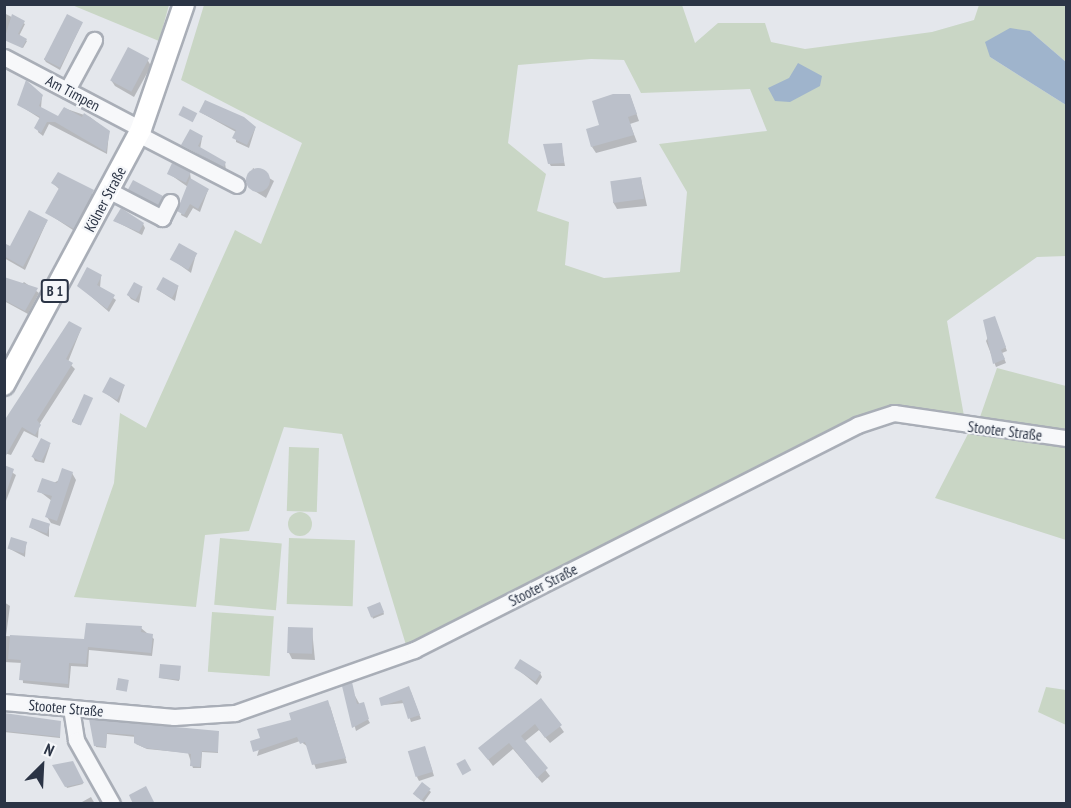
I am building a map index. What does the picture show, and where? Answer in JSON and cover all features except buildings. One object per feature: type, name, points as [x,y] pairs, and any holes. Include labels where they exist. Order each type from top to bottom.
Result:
[{"type":"main road","name":"Kölner Straße","points":[[4,385],[110,191],[139,131],[184,4]]},
{"type":"street","points":[[67,90],[94,40]]},
{"type":"street","name":"Am Timpen","points":[[4,57],[237,185]]},
{"type":"street","points":[[110,191],[162,218],[170,202]]},
{"type":"street","name":"Stooter Straße","points":[[4,702],[204,718],[340,678],[414,650],[857,425],[894,413],[1066,437]]},
{"type":"street","points":[[71,708],[76,740],[112,804]]},
{"type":"green space","points":[[72,5],[169,5],[159,41]]},
{"type":"green space","points":[[204,5],[682,5],[695,43],[718,23],[765,23],[771,42],[805,49],[932,32],[974,20],[979,5],[1066,5],[1066,62],[1030,31],[990,57],[1066,105],[1066,256],[1037,257],[947,321],[964,416],[980,417],[997,368],[1066,386],[1066,540],[935,498],[970,430],[899,419],[874,423],[533,580],[406,645],[342,434],[284,427],[249,531],[205,535],[196,607],[74,597],[114,483],[120,413],[146,428],[235,230],[261,244],[302,143],[181,80]],"holes":[[[591,59],[624,60],[641,93],[750,89],[767,131],[659,144],[687,192],[680,272],[604,278],[565,265],[569,222],[537,211],[546,174],[508,143],[518,65]]]},
{"type":"green space","points":[[289,447],[319,448],[317,512],[287,511]]},
{"type":"green space","points":[[300,512],[309,515],[312,524],[309,533],[300,536],[291,533],[288,524],[291,515]]},
{"type":"green space","points":[[220,538],[282,543],[276,610],[214,605]]},
{"type":"green space","points":[[289,538],[355,540],[353,606],[287,604]]},
{"type":"green space","points":[[212,612],[274,616],[270,676],[208,672]]},
{"type":"green space","points":[[1046,687],[1066,690],[1066,725],[1038,712]]},
{"type":"water","points":[[1010,28],[1030,31],[1066,62],[1066,105],[990,57],[985,42]]},
{"type":"water","points":[[798,63],[822,76],[820,86],[790,102],[775,101],[768,88],[789,78]]}]
